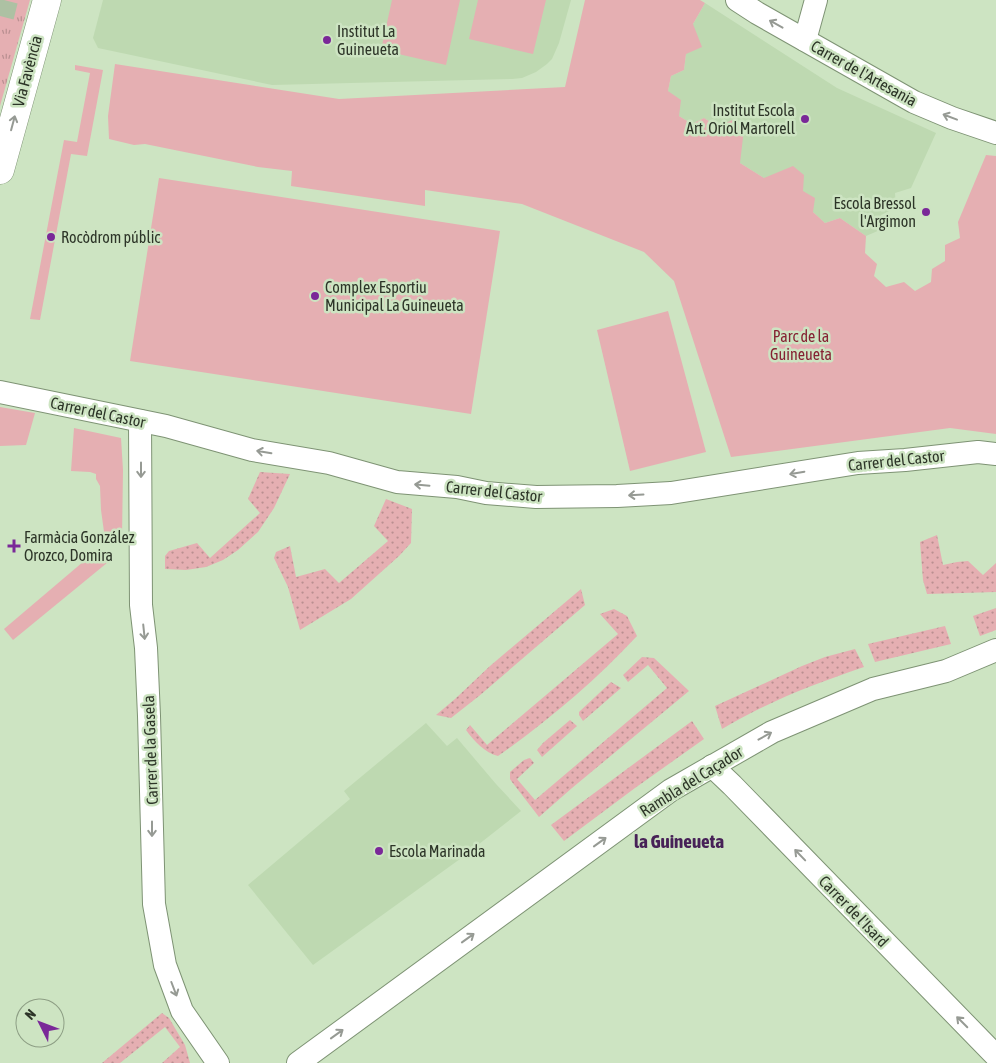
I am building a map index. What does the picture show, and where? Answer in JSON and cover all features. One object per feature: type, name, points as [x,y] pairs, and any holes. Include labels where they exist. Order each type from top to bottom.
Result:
[{"type":"street","name":"Via Favència","points":[[0,170],[47,0]]},
{"type":"street","name":"Carrer de l'Artesania","points":[[738,0],[757,13],[914,102],[952,118],[996,133]]},
{"type":"street","points":[[805,40],[816,0]]},
{"type":"street","name":"Carrer del Castor","points":[[0,392],[166,426],[252,450],[329,463],[397,482],[536,497],[671,493],[858,463],[978,452],[996,454]]},
{"type":"street","name":"Carrer de la Gasela","points":[[140,421],[141,605],[146,648],[149,716],[154,904],[165,965],[182,1010],[218,1063]]},
{"type":"street","name":"Rambla del Caçador","points":[[298,1063],[671,790],[772,732],[873,689],[946,671],[996,650]]},
{"type":"street","name":"Carrer de l'Isard","points":[[712,766],[996,1056]]},
{"type":"shaded area","name":"Institut La Guineueta","points":[[103,0],[571,0],[559,43],[552,59],[536,72],[522,78],[272,85],[98,48],[93,38]]},
{"type":"shaded area","name":"Institut Escola Art. Oriol Martorell","points":[[705,3],[837,88],[936,133],[911,188],[895,193],[896,208],[881,215],[880,230],[866,236],[840,218],[825,223],[813,212],[740,163],[718,127],[704,118],[692,124],[679,116],[668,91],[671,76],[684,70],[693,24]]},
{"type":"shaded area","name":"Escola Marinada","points":[[426,723],[447,746],[457,738],[521,811],[460,859],[313,965],[248,885],[350,799],[344,791]]},
{"type":"green space","points":[[0,0],[30,0],[0,106]]},
{"type":"green space","points":[[392,0],[460,0],[446,65],[381,50]]},
{"type":"green space","points":[[478,0],[546,0],[533,54],[469,39]]},
{"type":"green space","name":"Parc de la Guineueta","points":[[585,0],[700,0],[705,3],[693,24],[702,47],[686,54],[684,70],[671,76],[668,91],[681,100],[679,116],[692,124],[704,118],[718,127],[732,120],[744,129],[740,163],[764,178],[793,166],[804,175],[803,191],[815,198],[813,212],[825,223],[840,218],[866,236],[865,253],[877,264],[874,276],[886,287],[904,282],[915,291],[931,282],[932,269],[945,261],[945,245],[960,238],[958,222],[986,155],[996,156],[996,434],[950,428],[731,457],[674,281],[644,252],[522,204],[425,190],[425,206],[291,186],[292,171],[258,167],[145,144],[134,145],[109,139],[108,116],[115,64],[339,99],[565,87]]},
{"type":"green space","name":"Rocòdrom públic","points":[[75,65],[103,70],[87,156],[71,154],[40,320],[30,319],[64,140],[77,142],[90,73],[75,70]]},
{"type":"green space","name":"Complex Esportiu Municipal La Guineueta","points":[[159,178],[500,231],[471,414],[130,361]]},
{"type":"green space","points":[[668,311],[706,452],[630,471],[597,330]]},
{"type":"green space","points":[[0,407],[35,413],[26,445],[0,446]]},
{"type":"green space","points":[[74,428],[121,438],[123,470],[122,538],[105,539],[100,486],[96,479],[96,474],[71,471]]},
{"type":"green space","points":[[260,472],[290,474],[274,508],[258,532],[238,550],[223,560],[206,567],[186,570],[165,569],[165,556],[169,551],[197,543],[210,558],[260,513],[248,499]]},
{"type":"green space","points":[[386,499],[412,509],[411,543],[351,599],[300,630],[288,587],[274,558],[276,552],[290,546],[296,577],[325,569],[339,583],[388,541],[374,526]]},
{"type":"green space","points":[[937,535],[943,565],[968,561],[983,575],[996,563],[996,592],[927,594],[923,580],[920,542]]},
{"type":"green space","points":[[90,556],[113,558],[13,640],[4,629]]},
{"type":"green space","points":[[581,589],[585,605],[451,718],[436,715],[490,666]]},
{"type":"green space","points":[[996,608],[996,630],[980,636],[973,616]]},
{"type":"green space","points":[[614,609],[627,616],[637,636],[605,669],[553,715],[498,756],[484,749],[476,742],[466,730],[470,725],[487,745],[618,634],[600,614]]},
{"type":"green space","points":[[945,626],[951,644],[875,662],[868,644]]},
{"type":"green space","points":[[855,649],[864,667],[791,694],[756,710],[722,729],[715,706],[802,666],[825,657]]},
{"type":"green space","points":[[642,657],[654,658],[689,691],[539,817],[510,779],[510,772],[524,760],[530,758],[534,763],[517,779],[535,800],[667,688],[648,665],[628,682],[623,675]]},
{"type":"green space","points":[[611,682],[621,688],[583,721],[579,712]]},
{"type":"green space","points":[[570,720],[577,726],[542,757],[537,750]]},
{"type":"green space","points":[[692,721],[704,739],[564,841],[551,825]]},
{"type":"green space","points":[[162,1013],[169,1018],[185,1045],[190,1063],[162,1063],[180,1047],[165,1027],[120,1063],[102,1063]]},
{"type":"tunnel","points":[[0,16],[4,0]]},
{"type":"place","name":"Institut La Guineueta","points":[[327,40]]},
{"type":"place","name":"Institut Escola Art. Oriol Martorell","points":[[805,119]]},
{"type":"place","name":"Escola Bressol l'Argimon","points":[[926,212]]},
{"type":"place","name":"Rocòdrom públic","points":[[51,237]]},
{"type":"place","name":"Complex Esportiu Municipal La Guineueta","points":[[315,296]]},
{"type":"place","name":"Farmàcia González Orozco, Domira","points":[[14,546]]},
{"type":"place","name":"Escola Marinada","points":[[379,851]]},
{"type":"district","name":"la Guineueta","points":[[679,841]]}]
